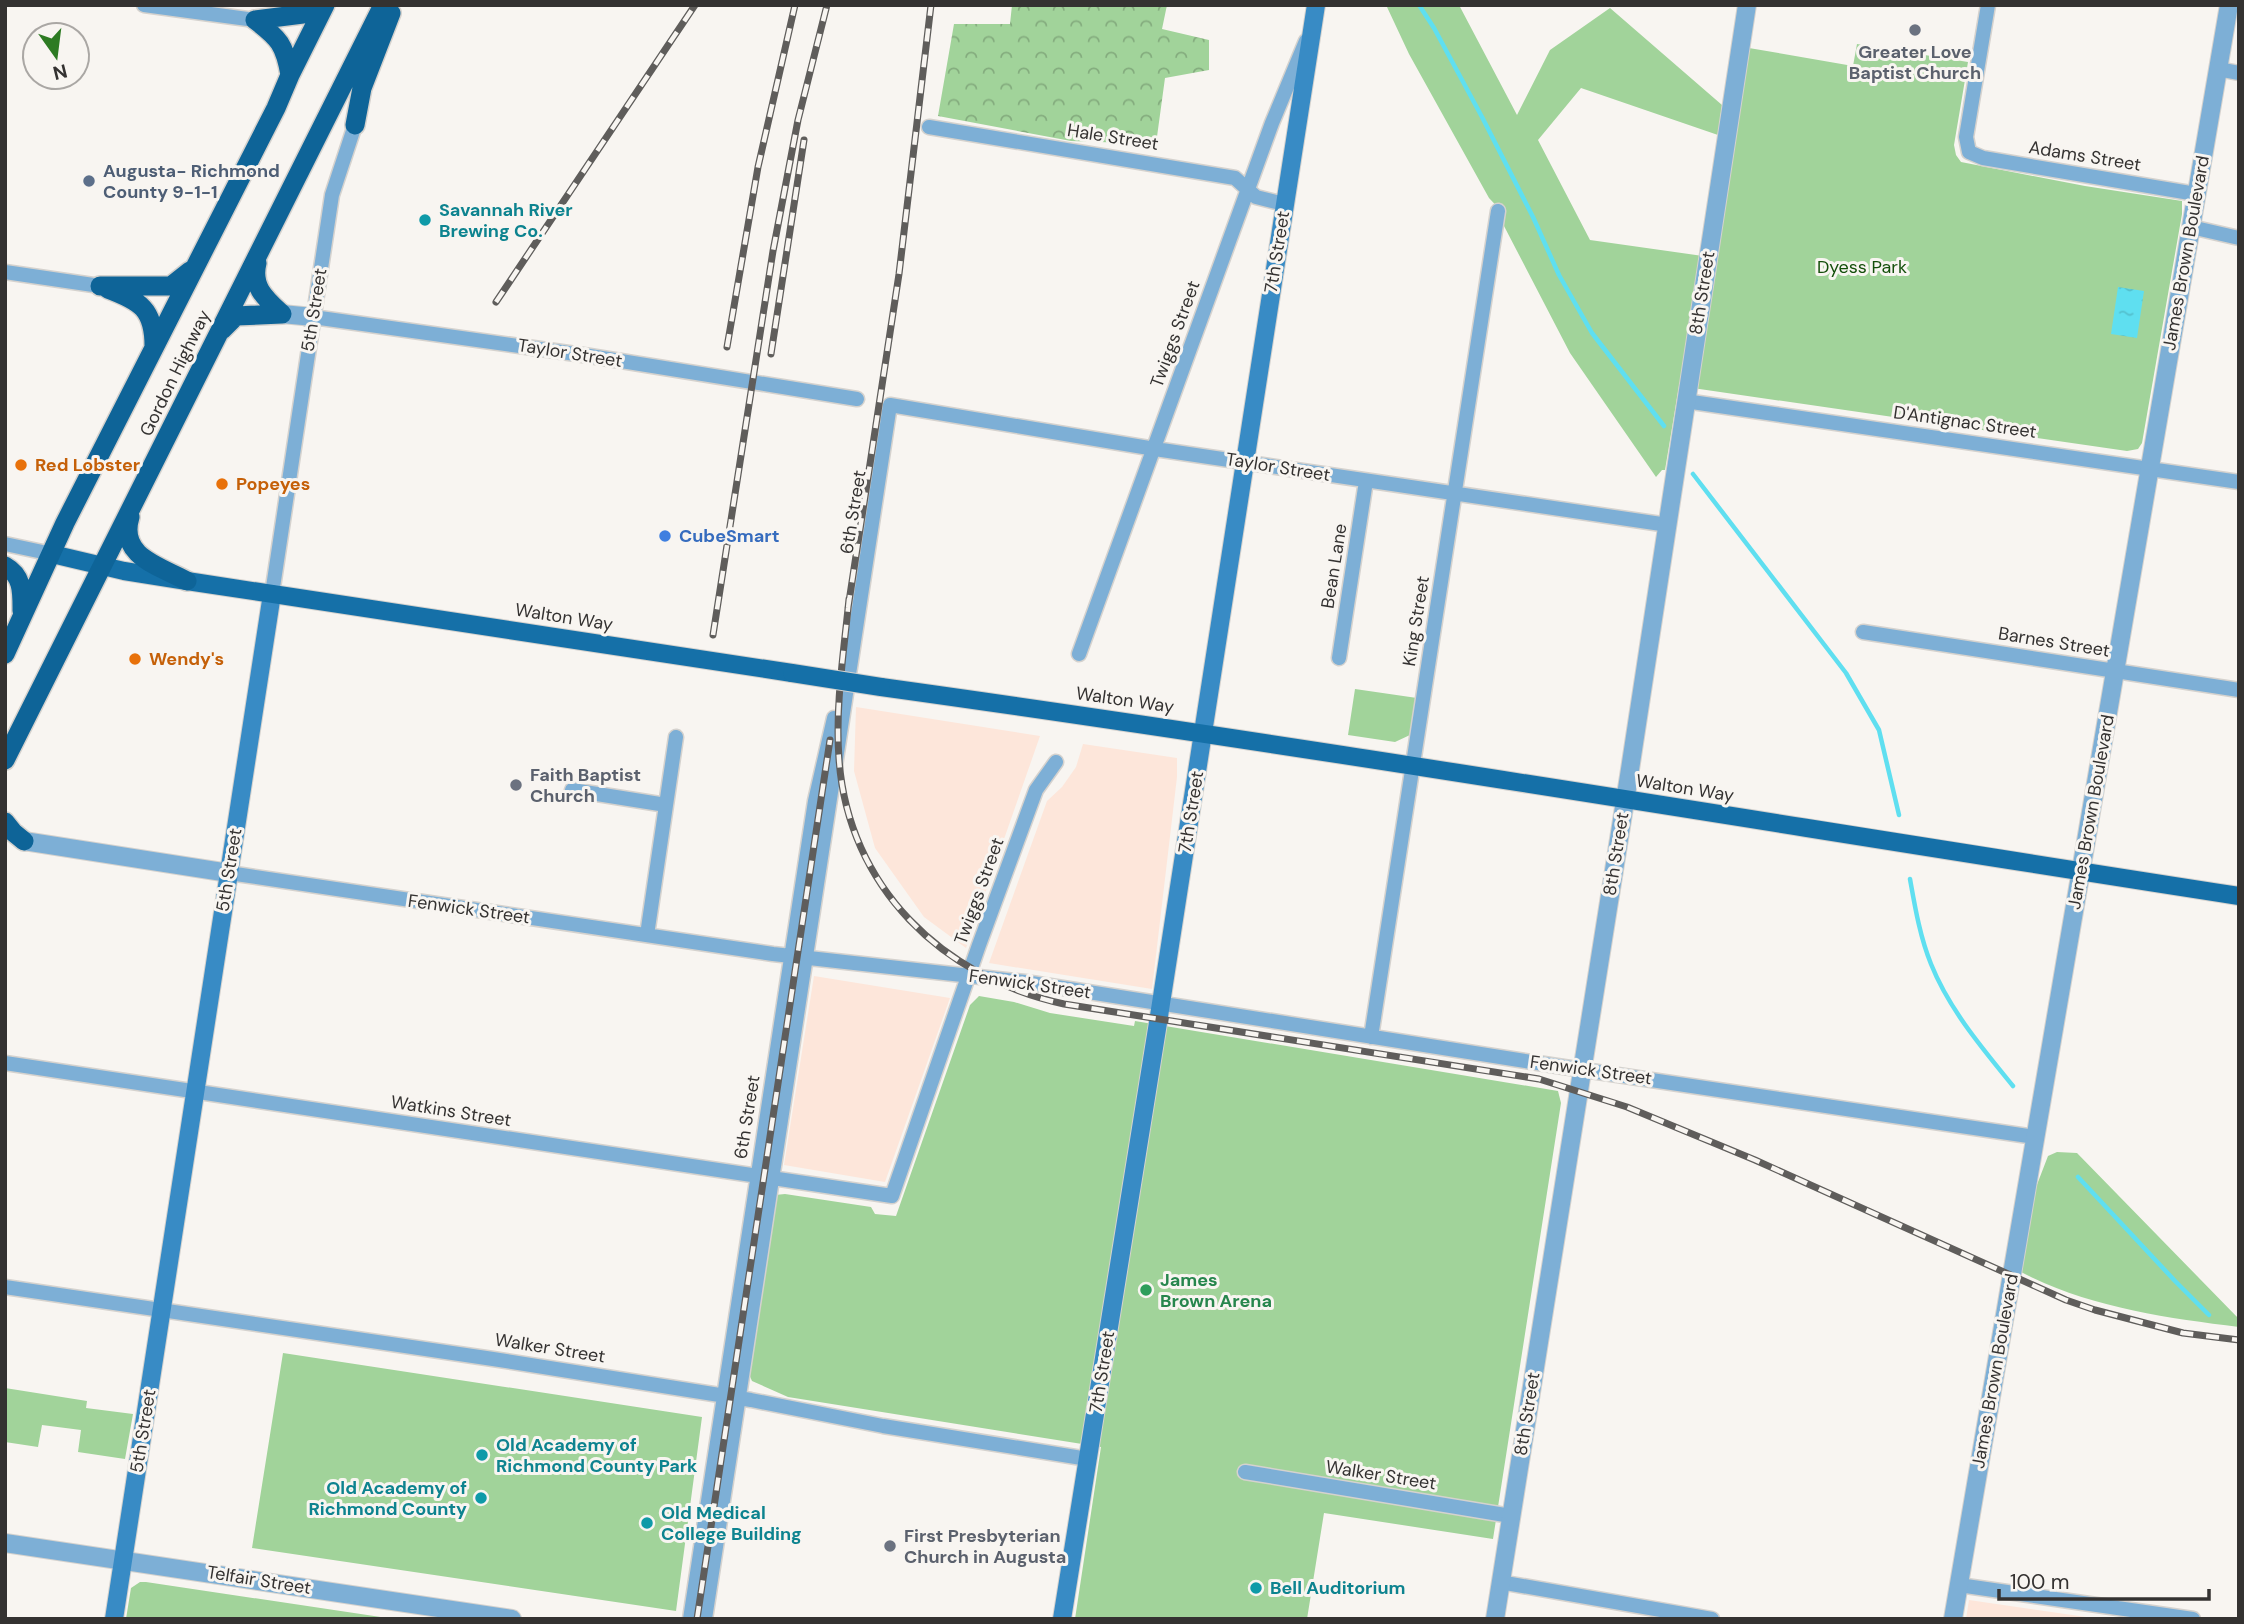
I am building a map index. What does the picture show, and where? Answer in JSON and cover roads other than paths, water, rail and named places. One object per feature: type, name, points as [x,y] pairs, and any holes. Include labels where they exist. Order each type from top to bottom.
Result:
[{"type":"highway","points":[[255,20],[303,14],[312,5]]},
{"type":"highway","name":"Gordon Highway","points":[[5,654],[154,347],[276,108],[325,5]]},
{"type":"highway","name":"Gordon Highway","points":[[5,760],[383,5]]},
{"type":"highway","points":[[355,125],[362,88],[394,5]]},
{"type":"highway","points":[[255,20],[281,42],[290,75]]},
{"type":"highway","points":[[261,249],[254,272],[257,287],[264,298],[282,314]]},
{"type":"highway","points":[[100,286],[171,286],[180,281],[195,265]]},
{"type":"highway","points":[[100,286],[133,299],[143,307],[151,322],[154,347]]},
{"type":"highway","points":[[215,339],[230,319],[236,316],[282,314]]},
{"type":"highway","points":[[135,501],[127,528],[129,544],[140,556],[187,581]]},
{"type":"highway","points":[[5,566],[15,572],[20,582],[22,615]]},
{"type":"highway","points":[[5,822],[13,832],[15,842]]},
{"type":"main road","name":"7th Street","points":[[1062,1619],[1161,1004],[1316,5]]},
{"type":"main road","name":"Walton Way","points":[[52,554],[187,581],[881,687],[1413,764],[1624,800],[2239,896]]},
{"type":"main road","name":"5th Street","points":[[114,1619],[272,594]]},
{"type":"street","points":[[144,5],[255,20]]},
{"type":"street","name":"8th Street","points":[[1495,1619],[1668,525],[1746,5]]},
{"type":"street","name":"Adams Street","points":[[1988,5],[1966,137],[1969,152],[1983,159],[2196,194]]},
{"type":"street","name":"James Brown Boulevard","points":[[1953,1619],[2228,5]]},
{"type":"street","name":"Twiggs Street","points":[[1079,654],[1248,190],[1311,29]]},
{"type":"street","points":[[2218,69],[2239,73]]},
{"type":"street","name":"5th Street","points":[[272,594],[332,195],[355,125]]},
{"type":"street","name":"Hale Street","points":[[929,127],[1235,178],[1256,197],[1284,204]]},
{"type":"street","name":"King Street","points":[[1371,1037],[1498,211]]},
{"type":"street","points":[[2191,227],[2239,239]]},
{"type":"street","points":[[5,272],[100,286]]},
{"type":"street","name":"Taylor Street","points":[[282,314],[338,319],[590,356],[857,399]]},
{"type":"street","name":"Taylor Street","points":[[890,405],[1155,449],[1668,525]]},
{"type":"street","name":"6th Street","points":[[705,1619],[890,405]]},
{"type":"street","name":"D'Antignac Street","points":[[1684,408],[2239,482]]},
{"type":"street","name":"Bean Lane","points":[[1339,658],[1366,481]]},
{"type":"street","name":"Walton Way","points":[[5,544],[52,554]]},
{"type":"street","name":"6th Street","points":[[690,1619],[815,801],[856,624]]},
{"type":"street","name":"Barnes Street","points":[[1863,632],[2239,690]]},
{"type":"street","points":[[648,935],[676,737]]},
{"type":"street","name":"Twiggs Street","points":[[892,1196],[1037,790],[1056,762]]},
{"type":"street","points":[[572,790],[666,805]]},
{"type":"street","name":"Fenwick Street","points":[[15,842],[792,956],[969,976],[1161,1004],[2035,1137]]},
{"type":"street","name":"Watkins Street","points":[[5,1063],[892,1196]]},
{"type":"street","name":"Walker Street","points":[[5,1287],[493,1359],[1087,1459]]},
{"type":"street","name":"Walker Street","points":[[1245,1472],[1511,1516]]},
{"type":"street","name":"Telfair Street","points":[[5,1543],[512,1619]]},
{"type":"street","points":[[1500,1582],[1671,1616],[1712,1619]]},
{"type":"street","points":[[1959,1585],[2193,1619]]},
{"type":"water","points":[[2118,287],[2144,291],[2137,338],[2111,334]]},
{"type":"waterway","points":[[1419,5],[1482,117],[1559,275],[1592,333],[1664,426]]},
{"type":"waterway","points":[[1693,474],[1846,673],[1879,730],[1899,815]]},
{"type":"waterway","points":[[1910,879],[1918,922],[1938,981],[1967,1028],[2013,1086]]},
{"type":"waterway","points":[[2078,1177],[2209,1315]]},
{"type":"railway","points":[[496,302],[695,5]]},
{"type":"railway","points":[[727,347],[758,167],[795,5]]},
{"type":"railway","points":[[713,635],[773,251],[798,120],[827,5]]},
{"type":"railway","points":[[848,608],[899,274],[931,5]]},
{"type":"railway","points":[[771,354],[804,140]]},
{"type":"railway","points":[[849,599],[839,699],[838,739],[846,805],[861,848],[882,886],[910,920],[942,949],[979,973],[1020,991],[1064,1004],[1539,1079],[1627,1107],[1755,1160],[2066,1300],[2183,1333],[2239,1340]]},
{"type":"railway","points":[[697,1619],[830,740]]},
{"type":"place","name":"Greater Love Baptist Church","points":[[1915,30]]},
{"type":"place","name":"Augusta- Richmond County 9-1-1","points":[[89,181]]},
{"type":"place","name":"Savannah River Brewing Co.","points":[[425,220]]},
{"type":"place","name":"Red Lobster","points":[[21,465]]},
{"type":"place","name":"Popeyes","points":[[222,484]]},
{"type":"place","name":"CubeSmart","points":[[665,536]]},
{"type":"place","name":"Wendy's","points":[[135,659]]},
{"type":"place","name":"Faith Baptist Church","points":[[516,785]]},
{"type":"place","name":"James Brown Arena","points":[[1146,1290]]},
{"type":"place","name":"Old Academy of Richmond County Park","points":[[482,1455]]},
{"type":"place","name":"Old Academy of Richmond County","points":[[481,1498]]},
{"type":"place","name":"Old Medical College Building","points":[[647,1523]]},
{"type":"place","name":"First Presbyterian Church in Augusta","points":[[890,1546]]},
{"type":"place","name":"Bell Auditorium","points":[[1256,1588]]},
{"type":"park label","name":"Dyess Park","points":[[1862,267]]}]
